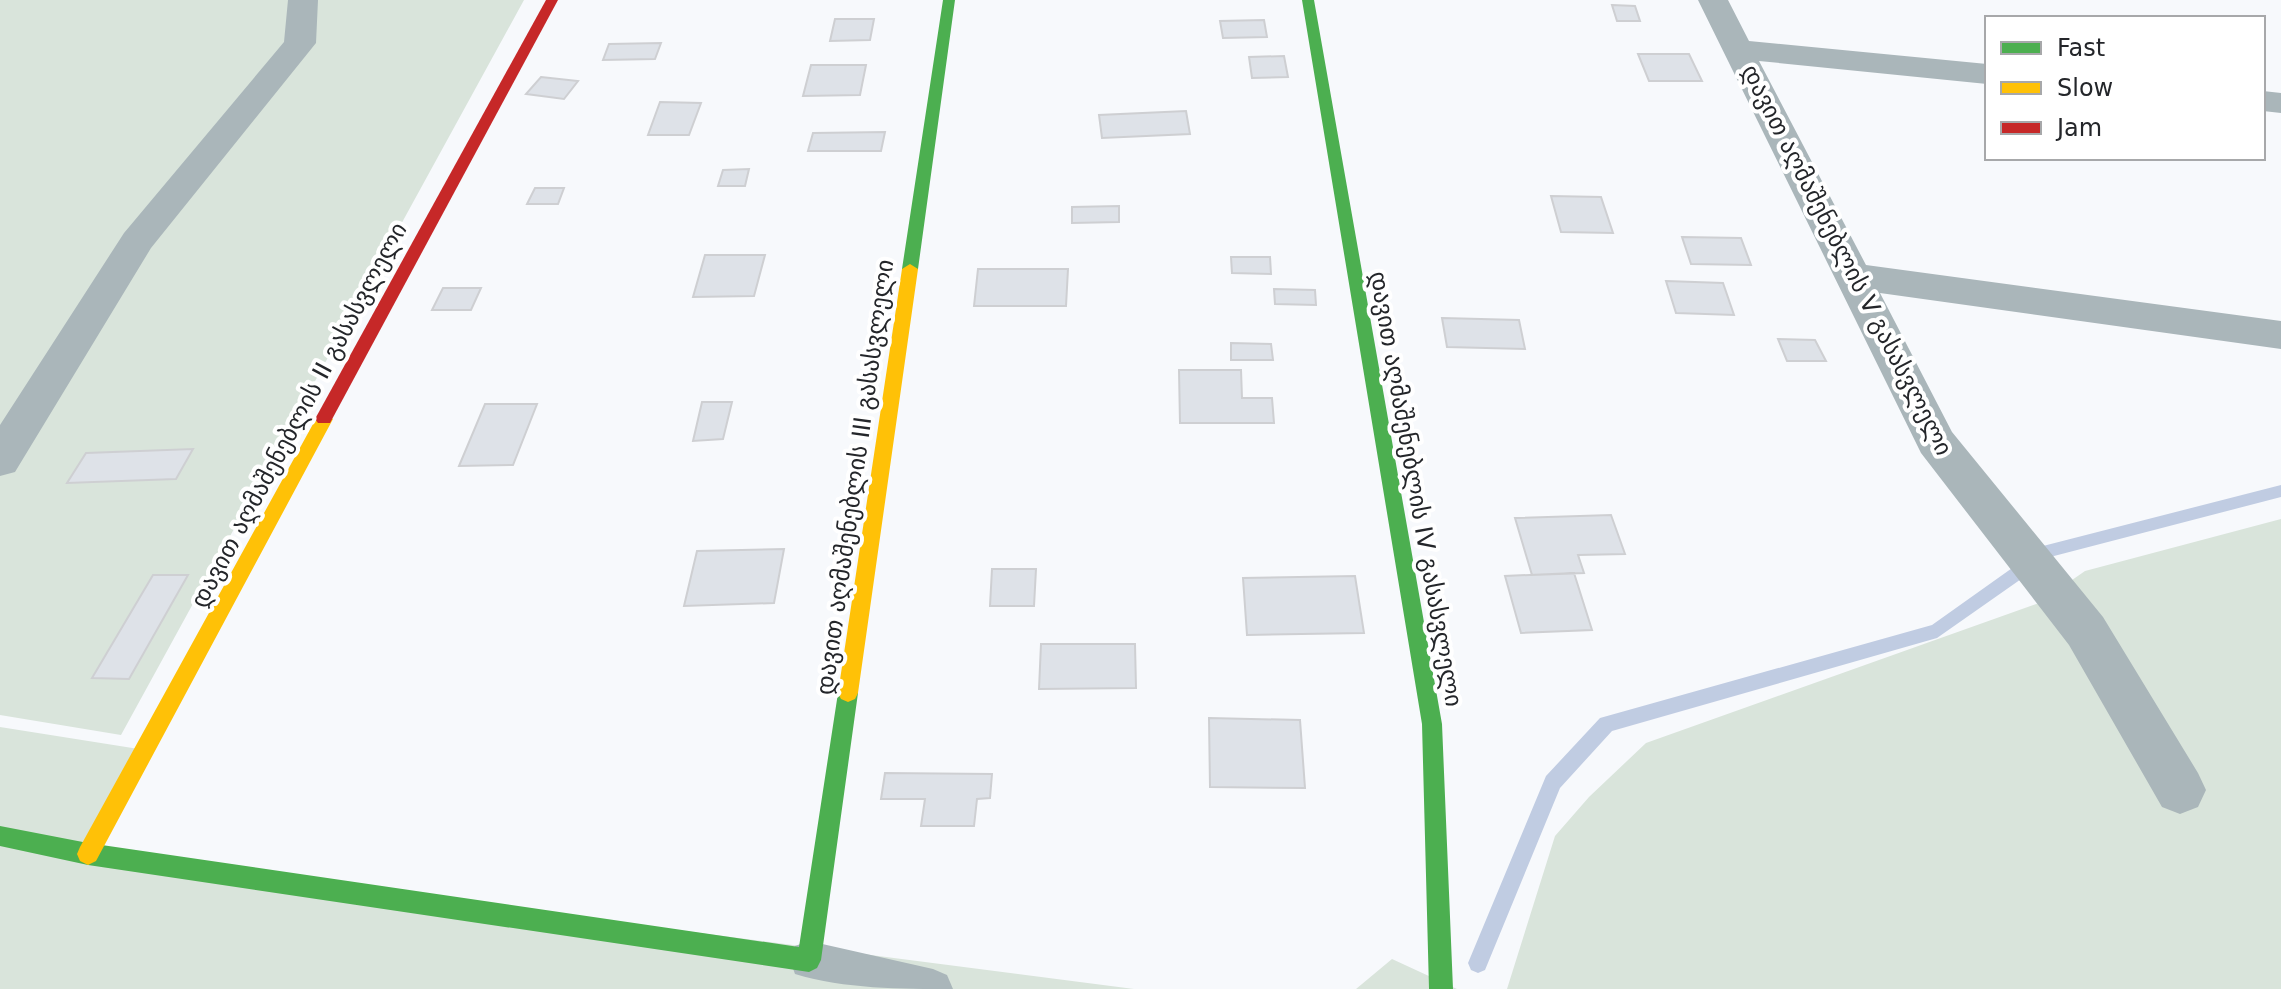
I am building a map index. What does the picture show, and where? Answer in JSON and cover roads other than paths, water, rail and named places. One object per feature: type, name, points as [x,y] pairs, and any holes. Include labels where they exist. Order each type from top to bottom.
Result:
[{"type":"street","points":[[0,460],[137,241],[300,43],[303,0]]},
{"type":"street","name":"დავით აღმაშენებლის II გასასვლელი","points":[[88,854],[552,0]]},
{"type":"street","name":"დავით აღმაშენებლის III გასასვლელი","points":[[809,960],[949,0]]},
{"type":"street","name":"დავით აღმაშენებლის IV გასასვლელი","points":[[1308,0],[1432,724],[1441,989]]},
{"type":"street","name":"დავით აღმაშენებლის V გასასვლელი","points":[[1713,0],[1936,442],[2086,631],[2180,790]]},
{"type":"street","points":[[1738,49],[1985,74]]},
{"type":"street","points":[[1852,276],[2281,335]]},
{"type":"street","points":[[0,836],[88,854],[809,960]]},
{"type":"lane","points":[[809,960],[933,989]]},
{"type":"waterway","points":[[1478,963],[1553,782],[1606,724],[1937,631],[2049,551],[2281,491]]}]
